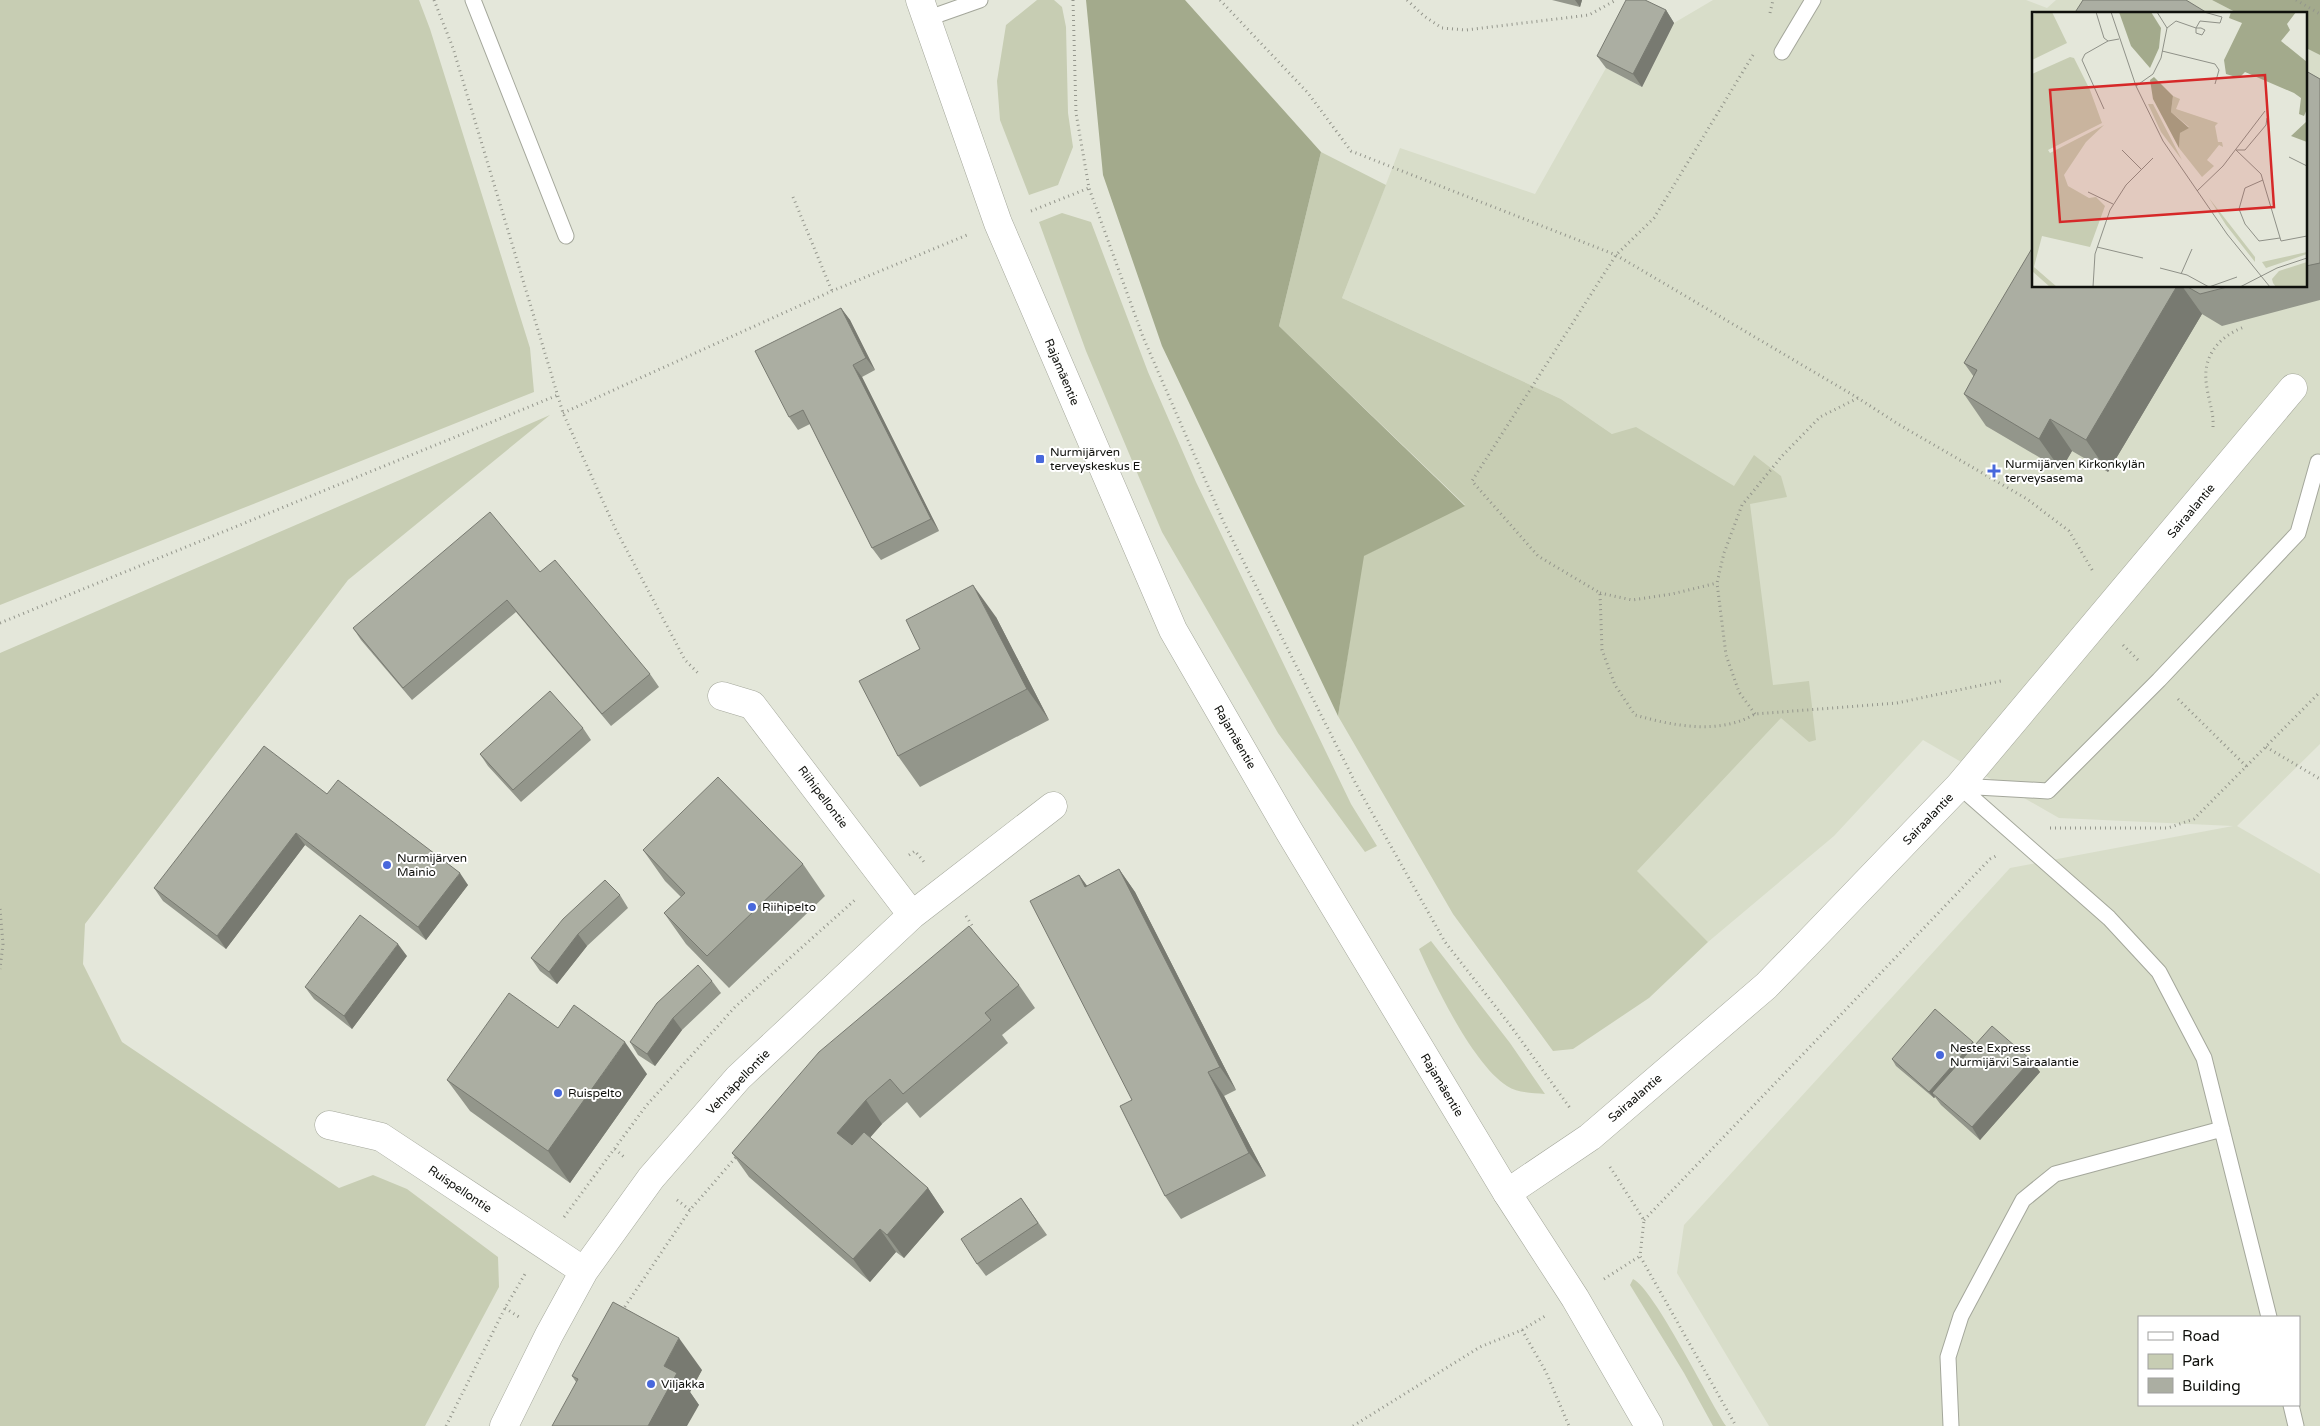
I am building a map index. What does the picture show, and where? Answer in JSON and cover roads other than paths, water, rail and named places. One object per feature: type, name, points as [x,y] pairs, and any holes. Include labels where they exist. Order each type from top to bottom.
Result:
[{"type":"street","name":"Rajamäentie","points":[[923,9],[998,223],[1173,630],[1290,831],[1507,1193],[1575,1298],[1649,1426]]},
{"type":"street","name":"Sairaalantie","points":[[1507,1193],[1590,1136],[1766,986],[1960,786],[2293,388]]},
{"type":"street","name":"Riihipellontie","points":[[722,696],[752,705],[912,915]]},
{"type":"street","name":"Vehnäpellontie","points":[[504,1426],[549,1335],[584,1271],[651,1178],[738,1078],[912,915],[1053,806]]},
{"type":"street","name":"Ruispellontie","points":[[329,1125],[382,1137],[584,1271]]},
{"type":"lane","points":[[473,0],[566,236]]},
{"type":"lane","points":[[923,9],[980,0]]},
{"type":"lane","points":[[1782,52],[1812,0]]},
{"type":"lane","points":[[1960,786],[2048,791],[2159,680],[2298,533],[2318,462]]},
{"type":"lane","points":[[1960,786],[2109,918],[2159,972],[2204,1058],[2269,1316]]},
{"type":"lane","points":[[1951,1426],[1948,1357],[1961,1316],[2023,1200],[2055,1174],[2222,1129]]},
{"type":"lane","points":[[2291,1406],[2296,1426]]},
{"type":"place","name":"Nurmijärven terveyskeskus E","points":[[1040,459]]},
{"type":"place","name":"Nurmijärven Kirkonkylän terveysasema","points":[[1994,471]]},
{"type":"place","name":"Nurmijärven Mainio","points":[[387,865]]},
{"type":"place","name":"Riihipelto","points":[[752,907]]},
{"type":"place","name":"Neste Express Nurmijärvi Sairaalantie","points":[[1940,1055]]},
{"type":"place","name":"Ruispelto","points":[[558,1093]]},
{"type":"place","name":"Viljakka","points":[[651,1384]]}]
